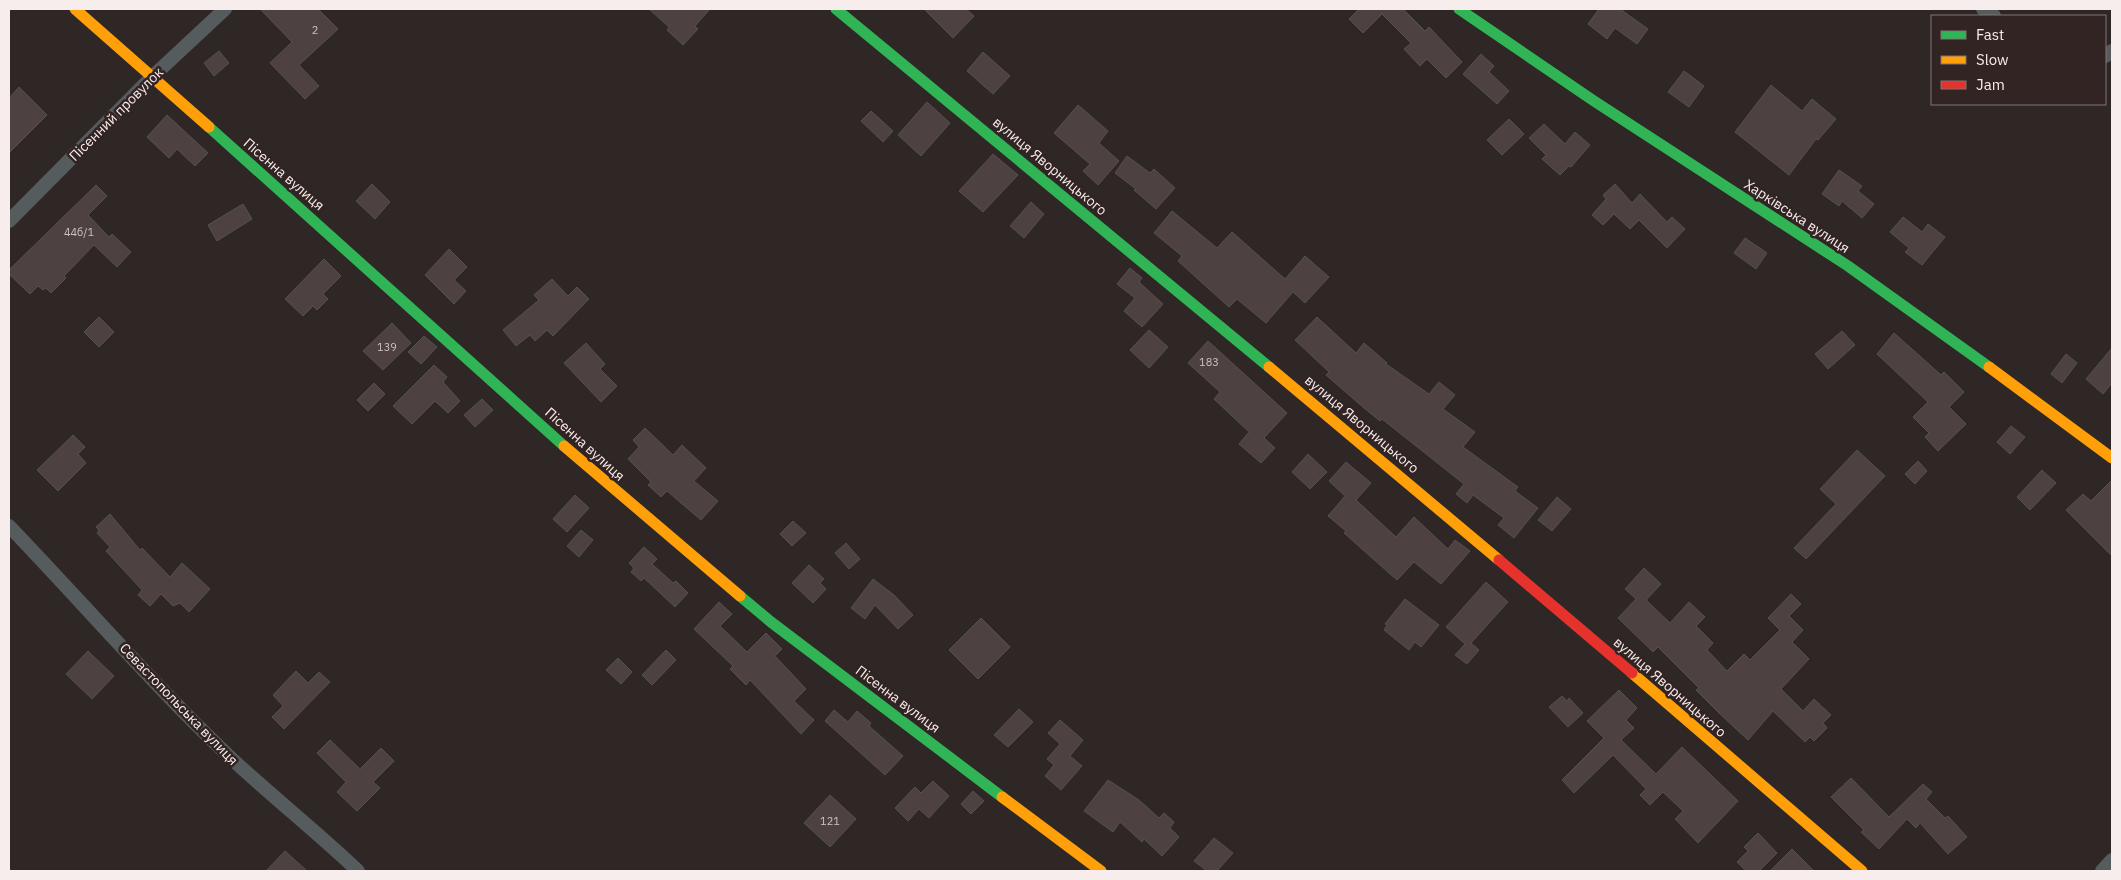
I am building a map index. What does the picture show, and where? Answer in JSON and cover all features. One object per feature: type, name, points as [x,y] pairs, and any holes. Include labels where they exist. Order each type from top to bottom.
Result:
[{"type":"street","name":"Пісенна вулиця","points":[[75,9],[151,78],[286,195],[602,480],[771,622],[1102,871]]},
{"type":"street","name":"Пісенний провулок","points":[[9,221],[151,78],[225,9]]},
{"type":"street","name":"вулиця Яворницького","points":[[836,9],[1420,492],[1862,871]]},
{"type":"street","name":"Харківська вулиця","points":[[1459,9],[1594,101],[1848,266],[2112,458]]},
{"type":"street","name":"Севастопольська вулиця","points":[[9,526],[71,590],[160,688],[233,760],[358,871]]},
{"type":"street","points":[[2102,871],[2112,860]]},
{"type":"building","points":[[260,9],[318,9],[338,29],[299,65],[319,86],[305,99],[270,63],[292,42]]},
{"type":"building","points":[[649,9],[710,9],[695,26],[698,29],[683,45],[667,30],[669,27]]},
{"type":"building","points":[[924,9],[966,9],[974,16],[953,38]]},
{"type":"building","points":[[1359,9],[1403,9],[1425,31],[1429,27],[1462,62],[1446,78],[1427,59],[1420,66],[1404,49],[1411,43],[1382,14],[1363,33],[1349,19]]},
{"type":"building","points":[[1599,9],[1620,9],[1648,29],[1637,44],[1615,28],[1607,39],[1588,24]]},
{"type":"building","points":[[219,51],[229,63],[214,76],[204,63]]},
{"type":"building","points":[[983,52],[1010,76],[993,94],[967,71]]},
{"type":"building","points":[[1481,54],[1494,66],[1489,72],[1509,91],[1497,104],[1463,74]]},
{"type":"building","points":[[1684,71],[1704,86],[1689,107],[1668,92]]},
{"type":"building","points":[[1771,85],[1802,111],[1812,99],[1836,119],[1818,140],[1816,139],[1789,175],[1735,132]]},
{"type":"building","points":[[19,87],[47,115],[9,153],[9,98]]},
{"type":"building","points":[[927,102],[950,123],[921,156],[898,135]]},
{"type":"building","points":[[1078,105],[1108,131],[1099,143],[1119,161],[1098,185],[1083,171],[1090,164],[1054,133]]},
{"type":"building","points":[[871,111],[893,131],[883,142],[861,121]]},
{"type":"building","points":[[167,115],[208,153],[195,166],[177,149],[169,158],[147,137]]},
{"type":"building","points":[[1509,119],[1524,134],[1502,155],[1487,140]]},
{"type":"building","points":[[1544,124],[1565,144],[1575,132],[1590,145],[1571,167],[1569,166],[1560,175],[1542,159],[1546,155],[1529,138]]},
{"type":"building","points":[[993,154],[1018,175],[983,212],[959,191]]},
{"type":"building","points":[[1127,156],[1150,173],[1154,169],[1175,188],[1156,209],[1134,190],[1136,189],[1115,173]]},
{"type":"building","points":[[1839,170],[1862,186],[1858,191],[1874,204],[1862,218],[1842,201],[1839,206],[1822,194]]},
{"type":"building","points":[[372,184],[390,202],[375,219],[356,201]]},
{"type":"building","points":[[1615,184],[1632,203],[1640,194],[1667,222],[1672,217],[1685,229],[1667,248],[1639,220],[1630,229],[1614,214],[1603,225],[1592,215],[1606,199],[1603,195]]},
{"type":"building","points":[[96,185],[107,196],[88,215],[109,237],[112,234],[131,252],[117,267],[94,245],[64,276],[66,278],[51,293],[46,288],[43,290],[38,286],[30,294],[9,274],[9,270]]},
{"type":"building","points":[[1031,202],[1044,214],[1024,238],[1010,226]]},
{"type":"building","points":[[243,204],[252,219],[217,241],[208,225]]},
{"type":"building","points":[[1172,211],[1217,248],[1232,232],[1285,279],[1305,256],[1329,277],[1305,303],[1293,292],[1266,323],[1237,299],[1229,307],[1178,261],[1182,256],[1154,233]]},
{"type":"building","points":[[1903,217],[1922,232],[1928,224],[1945,237],[1922,265],[1905,252],[1909,248],[1890,232]]},
{"type":"building","points":[[1745,238],[1767,253],[1756,269],[1734,253]]},
{"type":"building","points":[[449,249],[467,267],[454,280],[466,291],[454,304],[425,275]]},
{"type":"building","points":[[324,259],[341,276],[323,294],[328,299],[317,310],[313,306],[303,316],[285,299]]},
{"type":"building","points":[[1130,268],[1142,278],[1139,282],[1163,304],[1142,327],[1124,311],[1135,298],[1117,284]]},
{"type":"building","points":[[552,279],[568,296],[577,287],[589,299],[553,336],[547,330],[535,341],[530,335],[516,346],[503,330],[539,300],[534,295]]},
{"type":"building","points":[[99,317],[114,332],[99,347],[84,332]]},
{"type":"building","points":[[1317,317],[1356,353],[1364,343],[1386,364],[1429,394],[1439,382],[1455,395],[1443,409],[1475,432],[1463,447],[1518,487],[1515,491],[1538,508],[1514,538],[1498,525],[1504,518],[1473,495],[1467,503],[1456,494],[1464,484],[1382,419],[1380,421],[1326,375],[1329,372],[1295,340]]},
{"type":"building","points":[[392,323],[411,343],[383,370],[363,351]]},
{"type":"building","points":[[1149,330],[1168,347],[1149,368],[1130,350]]},
{"type":"building","points":[[1842,331],[1855,345],[1828,369],[1815,354]]},
{"type":"building","points":[[1894,333],[1941,375],[1944,372],[1964,392],[1949,407],[1966,424],[1938,451],[1925,437],[1929,433],[1913,417],[1928,402],[1877,354]]},
{"type":"building","points":[[424,336],[437,347],[421,364],[408,352]]},
{"type":"building","points":[[1208,341],[1287,413],[1264,438],[1275,448],[1261,463],[1239,444],[1249,432],[1214,399],[1220,392],[1188,363]]},
{"type":"building","points":[[586,343],[605,364],[600,369],[617,386],[601,402],[564,363]]},
{"type":"building","points":[[2112,348],[2112,383],[2103,394],[2086,379]]},
{"type":"building","points":[[2066,354],[2077,363],[2062,383],[2051,374]]},
{"type":"building","points":[[434,365],[447,377],[443,382],[460,401],[448,413],[435,401],[412,424],[393,406]]},
{"type":"building","points":[[374,383],[385,394],[368,411],[357,400]]},
{"type":"building","points":[[482,399],[493,410],[475,427],[464,415]]},
{"type":"building","points":[[2011,426],[2025,437],[2010,454],[1997,442]]},
{"type":"building","points":[[645,428],[673,455],[682,445],[706,468],[694,481],[718,501],[701,520],[667,491],[661,497],[648,485],[651,482],[628,459],[639,447],[633,440]]},
{"type":"building","points":[[73,435],[85,447],[78,454],[86,463],[58,491],[37,470]]},
{"type":"building","points":[[1857,450],[1885,476],[1806,559],[1794,548],[1836,504],[1820,489]]},
{"type":"building","points":[[1308,454],[1327,472],[1310,489],[1292,472]]},
{"type":"building","points":[[1918,461],[1927,471],[1915,484],[1905,474]]},
{"type":"building","points":[[1346,462],[1371,483],[1356,500],[1396,537],[1414,517],[1448,549],[1455,540],[1470,551],[1441,584],[1414,562],[1397,580],[1344,533],[1346,531],[1328,516],[1345,496],[1329,481]]},
{"type":"building","points":[[2042,470],[2056,483],[2030,510],[2017,497]]},
{"type":"building","points":[[2112,480],[2112,556],[2066,510],[2083,494],[2091,501]]},
{"type":"building","points":[[575,495],[589,508],[567,532],[553,519]]},
{"type":"building","points":[[1557,497],[1571,509],[1552,531],[1538,520]]},
{"type":"building","points":[[110,514],[140,550],[142,548],[170,577],[182,563],[210,589],[189,612],[180,603],[173,606],[161,594],[150,606],[138,595],[142,590],[106,551],[110,547],[97,533],[99,530],[96,527]]},
{"type":"building","points":[[793,521],[806,533],[792,546],[780,534]]},
{"type":"building","points":[[581,530],[593,540],[579,557],[567,546]]},
{"type":"building","points":[[846,543],[860,559],[849,569],[835,553]]},
{"type":"building","points":[[644,547],[657,559],[652,564],[673,583],[676,581],[688,593],[675,607],[644,578],[641,581],[631,572],[634,568],[629,563]]},
{"type":"building","points":[[809,565],[824,579],[820,583],[826,589],[813,603],[792,583]]},
{"type":"building","points":[[1644,568],[1661,584],[1646,600],[1670,623],[1689,602],[1705,617],[1696,626],[1713,643],[1707,650],[1727,671],[1744,654],[1750,660],[1780,630],[1768,618],[1791,594],[1801,604],[1789,616],[1803,630],[1792,642],[1809,659],[1781,689],[1803,711],[1814,699],[1831,715],[1823,723],[1827,728],[1814,741],[1810,737],[1805,742],[1773,711],[1748,740],[1696,690],[1699,688],[1658,647],[1653,652],[1618,618],[1636,599],[1625,589]]},
{"type":"building","points":[[873,579],[894,595],[913,615],[898,629],[875,605],[865,619],[851,608]]},
{"type":"building","points":[[1486,582],[1508,602],[1471,643],[1479,650],[1467,664],[1455,655],[1465,644],[1446,627]]},
{"type":"building","points":[[1405,599],[1439,625],[1421,647],[1415,642],[1409,650],[1384,630],[1387,625],[1385,624]]},
{"type":"building","points":[[719,602],[732,614],[720,626],[747,652],[766,633],[782,649],[775,656],[806,689],[794,701],[814,720],[801,734],[750,680],[746,685],[730,669],[733,666],[694,629]]},
{"type":"building","points":[[981,618],[1010,647],[978,679],[949,650]]},
{"type":"building","points":[[666,650],[676,660],[652,685],[642,675]]},
{"type":"building","points":[[88,651],[114,676],[92,699],[66,674]]},
{"type":"building","points":[[618,658],[632,672],[621,684],[606,670]]},
{"type":"building","points":[[296,671],[308,683],[319,672],[330,682],[284,729],[272,717],[283,706],[273,695]]},
{"type":"building","points":[[1619,690],[1637,708],[1626,720],[1634,728],[1621,740],[1656,774],[1682,747],[1738,801],[1698,843],[1675,819],[1683,811],[1663,792],[1650,805],[1640,795],[1646,789],[1613,755],[1574,793],[1562,780],[1604,738],[1587,721]]},
{"type":"building","points":[[1562,696],[1567,701],[1569,698],[1583,713],[1568,727],[1549,707]]},
{"type":"building","points":[[1019,709],[1033,722],[1008,747],[994,735]]},
{"type":"building","points":[[834,710],[848,722],[857,711],[871,723],[869,726],[903,756],[885,775],[825,721]]},
{"type":"building","points":[[1060,720],[1083,740],[1070,756],[1082,766],[1061,790],[1045,776],[1054,765],[1047,759],[1060,744],[1048,733]]},
{"type":"building","points":[[330,740],[360,769],[381,748],[394,761],[373,782],[380,788],[357,811],[337,792],[346,782],[317,753]]},
{"type":"building","points":[[1851,778],[1889,817],[1923,784],[1932,792],[1926,799],[1945,818],[1948,816],[1967,837],[1948,854],[1920,823],[1916,828],[1907,819],[1879,849],[1861,832],[1864,830],[1831,797]]},
{"type":"building","points":[[1108,780],[1139,800],[1159,818],[1164,813],[1174,822],[1170,828],[1179,837],[1162,856],[1144,839],[1142,842],[1120,822],[1113,832],[1084,811]]},
{"type":"building","points":[[933,781],[949,796],[929,818],[919,809],[908,821],[895,808],[915,787],[921,793]]},
{"type":"building","points":[[973,791],[984,801],[971,814],[961,804]]},
{"type":"building","points":[[830,795],[856,819],[830,847],[804,823]]},
{"type":"building","points":[[1758,833],[1777,853],[1759,871],[1746,871],[1737,862],[1748,851],[1744,847]]},
{"type":"building","points":[[1214,838],[1233,853],[1217,871],[1207,871],[1194,861]]},
{"type":"building","points":[[1792,849],[1814,871],[1770,871]]},
{"type":"building","points":[[285,851],[307,871],[266,871]]},
{"type":"traffic: fast","points":[[836,9],[1269,367]]},
{"type":"traffic: fast","points":[[1459,9],[1594,101],[1848,266],[1989,367]]},
{"type":"traffic: fast","points":[[209,127],[564,446]]},
{"type":"traffic: fast","points":[[740,596],[771,622],[1002,797]]},
{"type":"traffic: slow","points":[[75,9],[209,127]]},
{"type":"traffic: slow","points":[[1269,367],[1499,560]]},
{"type":"traffic: slow","points":[[1989,367],[2112,458]]},
{"type":"traffic: slow","points":[[564,446],[740,596]]},
{"type":"traffic: slow","points":[[1632,673],[1862,871]]},
{"type":"traffic: slow","points":[[1002,797],[1101,871]]},
{"type":"traffic: jam","points":[[1499,560],[1632,673]]}]
